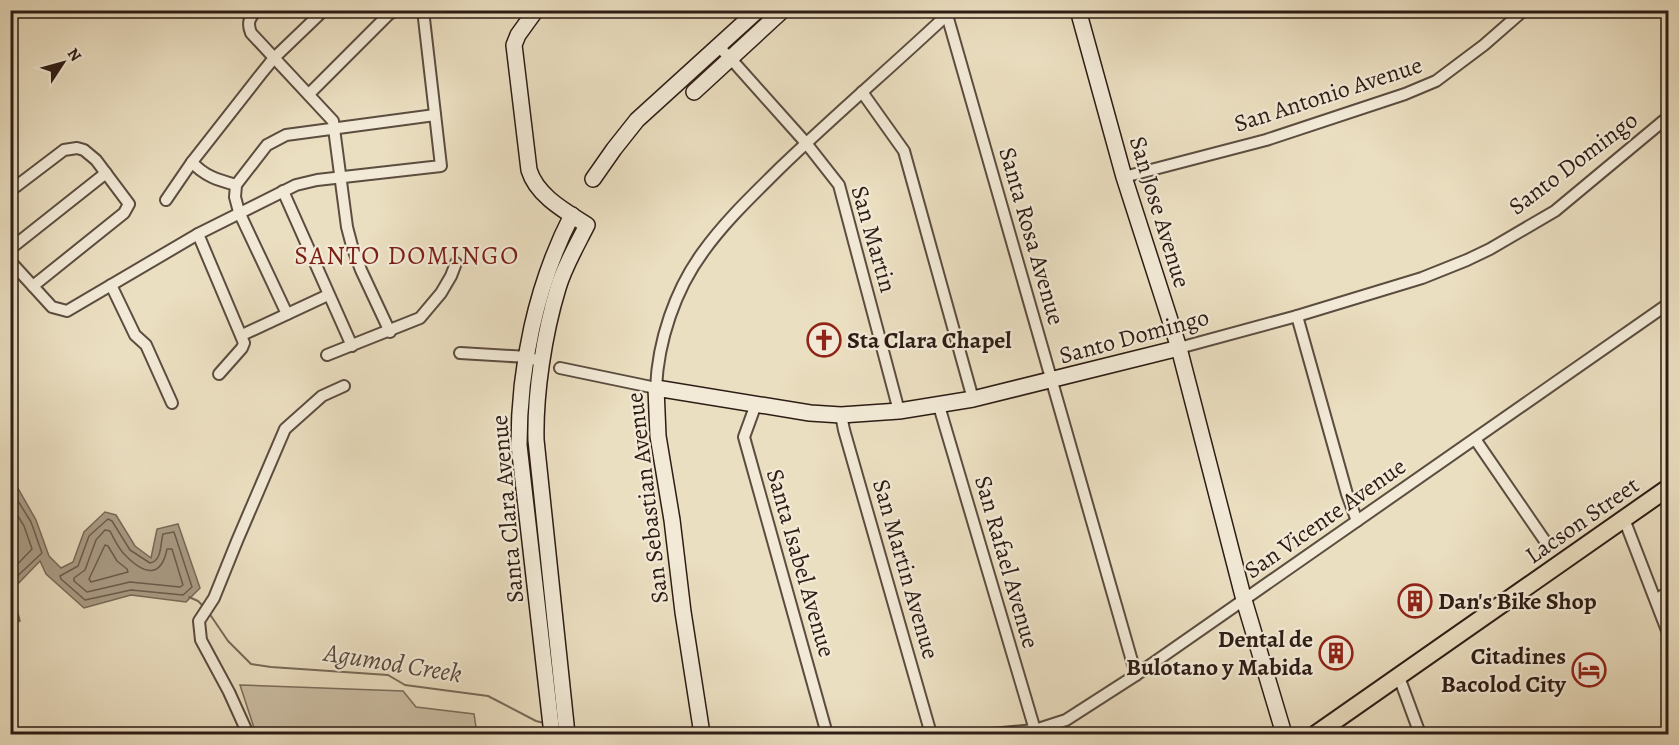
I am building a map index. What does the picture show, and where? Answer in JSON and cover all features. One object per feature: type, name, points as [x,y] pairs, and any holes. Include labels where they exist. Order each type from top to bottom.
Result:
[{"type":"main road","name":"Lacson Street","points":[[1316,735],[1668,488]]},
{"type":"street","points":[[257,10],[250,17],[248,25],[251,33],[331,117],[335,128],[347,227],[352,246],[390,332]]},
{"type":"street","points":[[166,200],[192,162],[274,58],[324,10]]},
{"type":"street","points":[[309,94],[389,14],[397,10]]},
{"type":"street","points":[[10,261],[52,307],[66,311],[198,234],[239,212],[306,182],[441,166],[423,10]]},
{"type":"street","points":[[536,10],[518,35],[514,45],[529,170],[531,178],[539,189],[572,215]]},
{"type":"street","points":[[593,179],[637,120],[758,10]]},
{"type":"street","points":[[694,92],[783,10]]},
{"type":"street","name":"San Jose Avenue","points":[[1078,10],[1124,177],[1179,348],[1244,600],[1284,735]]},
{"type":"street","name":"San Antonio Avenue","points":[[1124,177],[1266,140],[1405,94],[1436,81],[1484,45],[1524,10]]},
{"type":"street","name":"San Sebastian Avenue","points":[[702,735],[655,408],[657,367],[666,331],[680,293],[702,253],[740,207],[806,143],[949,13]]},
{"type":"street","name":"Santa Rosa Avenue","points":[[949,13],[1051,381],[1136,675]]},
{"type":"street","name":"San Martin","points":[[718,47],[806,143],[839,185],[900,411]]},
{"type":"street","points":[[862,92],[904,151],[974,399]]},
{"type":"street","points":[[287,314],[236,206],[236,185],[272,141],[286,135],[435,115]]},
{"type":"street","name":"Santo Domingo","points":[[560,368],[656,388],[810,413],[842,415],[900,411],[974,399],[1179,348],[1297,316],[1422,278],[1490,249],[1555,211],[1668,117]]},
{"type":"street","points":[[10,191],[69,148],[84,150],[90,154],[129,204],[127,210],[33,286]]},
{"type":"street","points":[[192,162],[208,177],[236,185]]},
{"type":"street","points":[[10,249],[106,173]]},
{"type":"street","points":[[283,191],[351,346]]},
{"type":"street","name":"Santa Clara Avenue","points":[[552,735],[519,445],[519,408],[543,283],[561,236],[572,215],[586,225],[558,288],[535,408],[536,440],[567,735]]},
{"type":"street","points":[[198,234],[242,335],[242,348],[219,374]]},
{"type":"street","points":[[327,355],[390,332],[420,318],[433,304],[451,276],[456,263]]},
{"type":"street","points":[[111,285],[135,334],[146,345],[172,403]]},
{"type":"street","points":[[242,335],[328,295]]},
{"type":"street","name":"San Vicente Avenue","points":[[991,735],[1035,730],[1066,720],[1136,675],[1668,304]]},
{"type":"street","points":[[1297,316],[1347,494],[1357,521]]},
{"type":"street","points":[[460,353],[527,357],[542,362]]},
{"type":"street","points":[[248,735],[229,692],[201,640],[199,621],[212,601],[285,429],[322,396],[344,386]]},
{"type":"street","name":"Santa Isabel Avenue","points":[[756,404],[744,437],[827,735]]},
{"type":"street","name":"San Rafael Avenue","points":[[939,406],[1035,730]]},
{"type":"street","name":"San Martin Avenue","points":[[842,415],[844,430],[931,735]]},
{"type":"street","points":[[1474,439],[1545,541]]},
{"type":"street","points":[[1624,519],[1668,633]]},
{"type":"street","points":[[1656,600],[1668,592]]},
{"type":"street","points":[[1399,677],[1420,735]]},
{"type":"shaded area","points":[[240,685],[403,691],[416,707],[474,714],[477,734],[256,734]]},
{"type":"water","points":[[11,476],[36,520],[49,556],[61,568],[73,562],[84,532],[105,512],[116,515],[135,546],[151,558],[157,529],[178,524],[200,588],[186,602],[131,595],[84,608],[46,574],[40,561],[12,590],[20,621],[11,626]]},
{"type":"waterway","name":"Agumod Creek","points":[[189,597],[204,607]]},
{"type":"waterway","name":"Agumod Creek","points":[[209,613],[228,641],[251,664],[388,675],[405,685],[488,696],[544,723]]},
{"type":"waterway","name":"Agumod Creek","points":[[573,729],[597,734]]},
{"type":"place","name":"Sta Clara Chapel","points":[[824,340]]},
{"type":"place","name":"Dan's Bike Shop","points":[[1415,601]]},
{"type":"place","name":"Dental de Bulotano y Mabida","points":[[1336,653]]},
{"type":"place","name":"Citadines Bacolod City","points":[[1589,670]]},
{"type":"district","name":"SANTO DOMINGO","points":[[407,255]]}]
